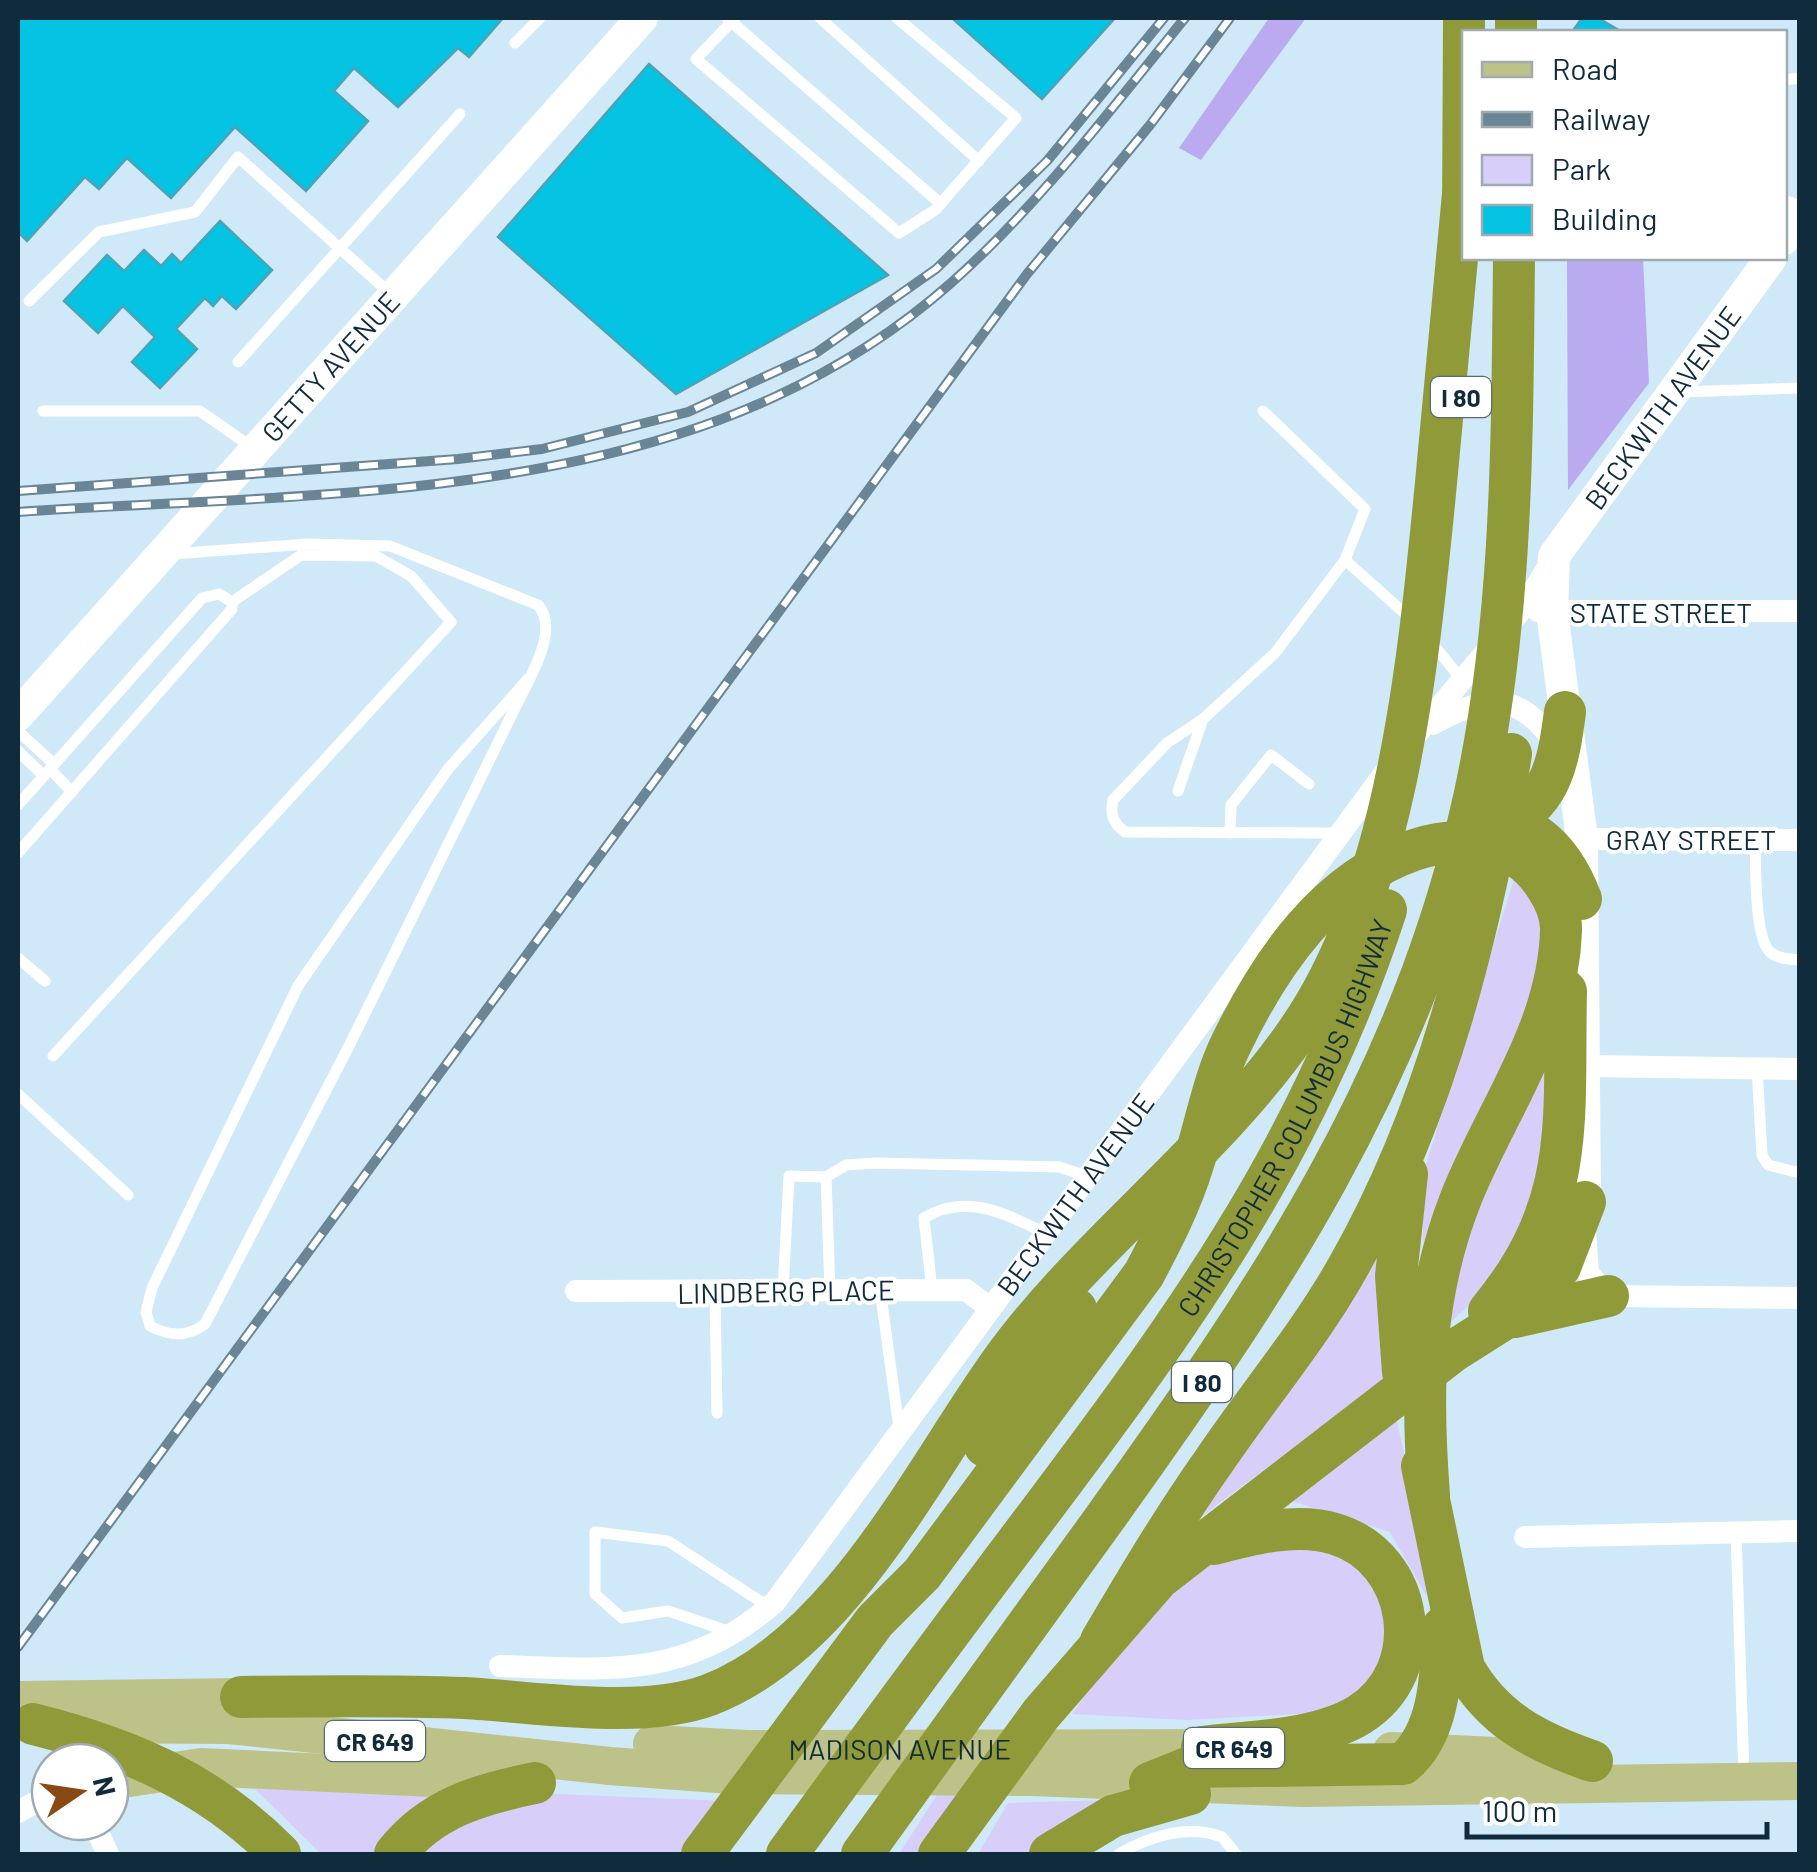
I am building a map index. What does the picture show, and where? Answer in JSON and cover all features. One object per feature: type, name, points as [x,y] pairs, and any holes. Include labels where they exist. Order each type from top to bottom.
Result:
[{"type":"highway","points":[[241,1697],[406,1696],[642,1706],[702,1698],[725,1688],[786,1646],[866,1566],[1002,1360],[1278,1059],[1307,1018],[1378,890],[1402,744],[1438,597],[1462,210]]},
{"type":"highway","name":"CHRISTOPHER COLUMBUS HIGHWAY","points":[[862,1854],[1193,1394],[1295,1241],[1329,1183],[1391,1054],[1474,865],[1507,564],[1514,260]]},
{"type":"highway","points":[[1422,1375],[1396,1276],[1402,1206],[1474,865],[1519,710],[1543,543],[1533,479],[1513,398]]},
{"type":"highway","points":[[1508,822],[1540,798],[1562,732]]},
{"type":"highway","points":[[702,1854],[875,1621],[922,1574],[1144,1274],[1172,1221],[1232,1043],[1342,872],[1370,846],[1426,825],[1478,818],[1533,830],[1554,849],[1573,919],[1563,1121],[1554,1202],[1520,1270],[1422,1375]]},
{"type":"highway","points":[[1318,912],[1332,896],[1375,866],[1423,847],[1462,841],[1506,850],[1521,859],[1573,919]]},
{"type":"highway","name":"CHRISTOPHER COLUMBUS HIGHWAY","points":[[787,1854],[1140,1378],[1231,1245],[1303,1118],[1335,1052],[1378,890]]},
{"type":"highway","points":[[1573,919],[1537,1040],[1461,1197],[1434,1276],[1422,1375],[1429,1495],[1464,1668],[1477,1692],[1520,1730],[1592,1760]]},
{"type":"highway","points":[[1101,1642],[1166,1530],[1348,1268],[1420,1111]]},
{"type":"highway","points":[[940,1854],[1041,1714],[1159,1578],[1422,1375],[1540,1292],[1560,1267],[1586,1202]]},
{"type":"highway","points":[[875,1621],[905,1564],[1143,1209]]},
{"type":"highway","points":[[1505,1320],[1558,1304],[1608,1296]]},
{"type":"highway","points":[[1202,1748],[1296,1734],[1359,1715],[1373,1705],[1398,1670],[1406,1633],[1406,1616],[1394,1582],[1370,1552],[1354,1541],[1303,1529],[1204,1546]]},
{"type":"highway","points":[[1150,1783],[1190,1767],[1386,1768],[1404,1764],[1418,1751],[1435,1704],[1444,1581]]},
{"type":"highway","points":[[32,1712],[81,1742]]},
{"type":"highway","points":[[130,1769],[199,1788],[280,1854]]},
{"type":"highway","points":[[395,1854],[438,1813],[486,1793],[535,1783]]},
{"type":"highway","points":[[1050,1854],[1113,1816],[1225,1786]]},
{"type":"main road","name":"MADISON AVENUE","points":[[32,1712],[241,1697],[739,1761]]},
{"type":"main road","name":"MADISON AVENUE","points":[[32,1712],[230,1725],[610,1766],[739,1761],[1041,1764],[1202,1748],[1418,1751],[1592,1760],[1792,1781]]},
{"type":"main road","points":[[130,1766],[535,1783],[739,1761]]},
{"type":"main road","name":"MADISON AVENUE","points":[[1041,1764],[1150,1783],[1225,1786],[1792,1781]]},
{"type":"street","name":"GETTY AVENUE","points":[[18,716],[642,18]]},
{"type":"street","name":"BECKWITH AVENUE","points":[[1543,543],[1675,392],[1770,260]]},
{"type":"street","points":[[1543,543],[1537,611],[1582,839],[1573,919],[1586,1066],[1588,1273],[1608,1296],[1800,1298]]},
{"type":"street","name":"BECKWITH AVENUE","points":[[500,1666],[636,1669],[684,1658],[736,1633],[769,1607],[792,1582],[1340,833],[1462,680],[1537,611]]},
{"type":"street","name":"STATE STREET","points":[[1537,611],[1800,611]]},
{"type":"street","points":[[1417,734],[1468,704],[1505,702],[1562,732]]},
{"type":"street","name":"GRAY STREET","points":[[1582,839],[1800,840]]},
{"type":"street","points":[[1586,1066],[1800,1069]]},
{"type":"street","name":"LINDBERG PLACE","points":[[576,1291],[966,1290],[990,1308]]},
{"type":"street","points":[[1525,1537],[1800,1531]]},
{"type":"lane","points":[[515,43],[540,18]]},
{"type":"lane","points":[[820,18],[979,160]]},
{"type":"lane","points":[[897,18],[1016,118],[941,204],[899,233],[696,59],[731,19],[941,204]]},
{"type":"lane","points":[[238,362],[460,114]]},
{"type":"lane","points":[[29,301],[98,232],[195,212],[238,157],[392,295]]},
{"type":"lane","points":[[1675,392],[1800,388]]},
{"type":"lane","points":[[43,411],[200,411],[256,450]]},
{"type":"lane","points":[[1263,411],[1366,509],[1345,560],[1275,653],[1203,719],[1167,743],[1113,800],[1110,811],[1114,824],[1125,832],[1340,833]]},
{"type":"lane","points":[[163,554],[308,544],[390,546],[538,605],[546,615],[547,632],[528,680],[350,1044],[204,1324],[195,1331],[174,1335],[150,1326],[146,1312],[152,1288],[298,986],[448,768],[528,680]]},
{"type":"lane","points":[[54,1056],[451,622],[411,576],[376,556],[301,555],[232,602]]},
{"type":"lane","points":[[1345,560],[1414,622],[1462,680]]},
{"type":"lane","points":[[18,805],[202,598],[219,594],[232,602]]},
{"type":"lane","points":[[18,853],[232,610],[232,602]]},
{"type":"lane","points":[[1178,792],[1203,719]]},
{"type":"lane","points":[[18,731],[72,792]]},
{"type":"lane","points":[[18,751],[49,770]]},
{"type":"lane","points":[[1230,833],[1231,805],[1271,754],[1309,784]]},
{"type":"lane","points":[[1756,840],[1758,905],[1766,944],[1775,955],[1800,960]]},
{"type":"lane","points":[[18,958],[45,982]]},
{"type":"lane","points":[[1758,1068],[1762,1155],[1768,1165],[1800,1173]]},
{"type":"lane","points":[[18,1094],[128,1195]]},
{"type":"lane","points":[[783,1291],[789,1176],[826,1177],[846,1165],[876,1162],[1058,1167],[1086,1176]]},
{"type":"lane","points":[[826,1177],[830,1290]]},
{"type":"lane","points":[[932,1290],[923,1230],[924,1218],[935,1211],[986,1206],[1045,1232]]},
{"type":"lane","points":[[880,1288],[900,1435]]},
{"type":"lane","points":[[715,1293],[717,1412]]},
{"type":"lane","points":[[736,1633],[668,1611],[622,1618],[595,1594],[594,1532],[668,1541],[769,1607]]},
{"type":"lane","points":[[1736,1532],[1744,1776]]},
{"type":"lane","points":[[1119,1854],[1144,1842],[1187,1831],[1222,1837],[1236,1854]]},
{"type":"green space","points":[[1518,866],[1554,926],[1530,1026],[1424,1283],[1422,1178]]},
{"type":"green space","points":[[1558,1027],[1557,1112],[1515,1263],[1442,1330],[1473,1223]]},
{"type":"green space","points":[[1393,1224],[1395,1372],[1198,1519]]},
{"type":"green space","points":[[1396,1418],[1435,1587],[1426,1595],[1390,1532],[1292,1501]]},
{"type":"green space","points":[[1263,1542],[1350,1547],[1396,1605],[1393,1669],[1332,1712],[1187,1720],[1072,1714],[1140,1618],[1211,1556]]},
{"type":"green space","points":[[247,1781],[457,1790],[384,1854],[321,1854]]},
{"type":"green space","points":[[535,1793],[726,1801],[690,1854],[410,1854],[439,1822]]},
{"type":"green space","points":[[937,1795],[969,1795],[935,1854],[899,1854]]},
{"type":"green space","points":[[1108,1800],[1029,1854],[978,1854],[1008,1803]]},
{"type":"shaded area","points":[[1269,18],[1306,18],[1201,160],[1179,148]]},
{"type":"shaded area","points":[[1567,260],[1643,260],[1649,383],[1568,490]]},
{"type":"building","points":[[18,18],[503,18],[469,57],[458,48],[398,107],[354,68],[334,91],[368,121],[306,191],[235,127],[171,198],[127,158],[99,189],[85,177],[27,241],[18,232]]},
{"type":"building","points":[[952,18],[1115,18],[1042,99]]},
{"type":"building","points":[[1582,18],[1598,18],[1619,30],[1573,30]]},
{"type":"building","points":[[649,64],[888,275],[676,394],[498,237]]},
{"type":"building","points":[[220,221],[272,270],[236,309],[222,296],[213,306],[205,298],[176,329],[197,349],[160,388],[132,362],[155,337],[123,306],[98,333],[64,301],[107,255],[124,271],[144,250],[161,266],[172,254],[181,263]]},
{"type":"railway","points":[[18,491],[458,459],[542,449],[688,412],[816,353],[936,269],[1047,161],[1164,18]]},
{"type":"railway","points":[[18,512],[262,499],[508,474],[627,449],[742,411],[850,357],[951,283],[1044,189],[1185,18]]},
{"type":"railway","points":[[18,1647],[1027,274],[1150,125],[1230,18]]}]
